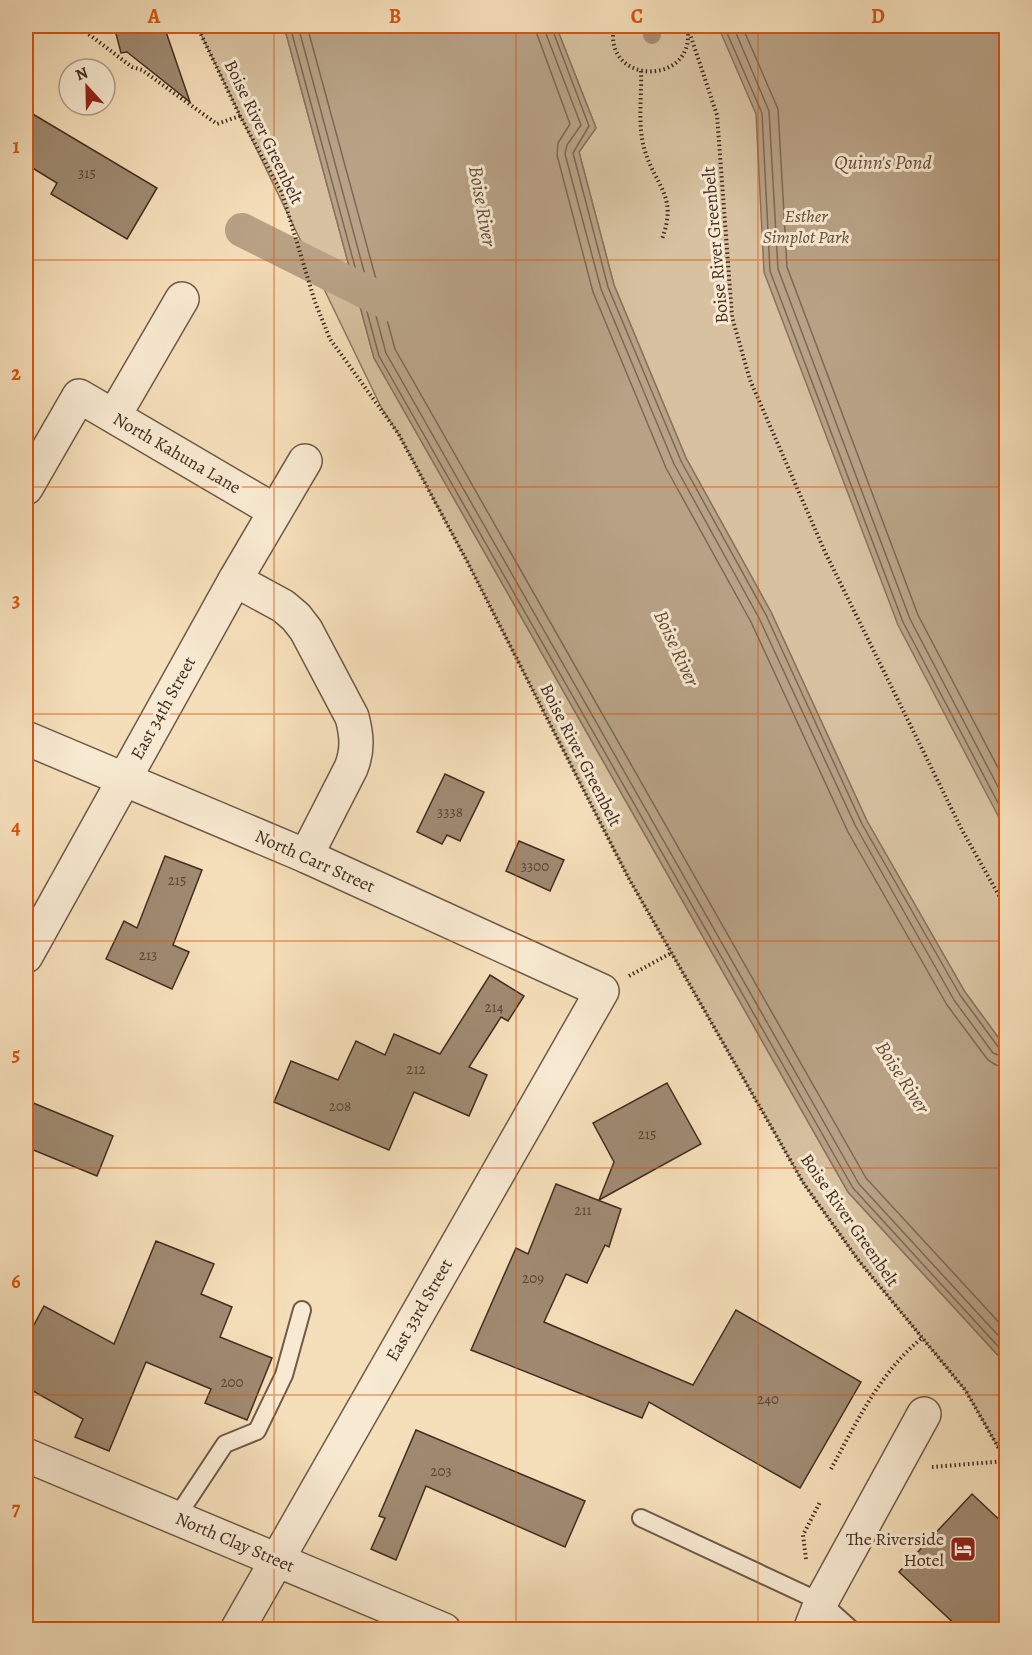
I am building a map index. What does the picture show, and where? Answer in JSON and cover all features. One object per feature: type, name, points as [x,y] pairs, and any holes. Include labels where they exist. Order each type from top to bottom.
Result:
[{"type":"street","points":[[114,416],[182,299]]},
{"type":"street","name":"North Kahuna Lane","points":[[26,488],[80,396],[275,511]]},
{"type":"street","name":"East 34th Street","points":[[26,956],[235,580],[305,462]]},
{"type":"street","points":[[235,580],[283,606],[306,630],[352,717],[356,732],[356,755],[351,768],[306,856]]},
{"type":"street","name":"North Carr Street","points":[[26,738],[122,781],[306,856],[602,991]]},
{"type":"street","name":"East 33rd Street","points":[[237,1629],[602,991]]},
{"type":"street","points":[[816,1616],[924,1414]]},
{"type":"street","name":"North Clay Street","points":[[26,1455],[444,1629]]},
{"type":"lane","points":[[176,1518],[225,1444],[257,1431],[284,1375],[302,1310]]},
{"type":"lane","points":[[641,1518],[816,1616],[852,1629]]},
{"type":"path","points":[[78,26],[132,67],[142,70],[217,124],[240,116]]},
{"type":"path","name":"Boise River Greenbelt","points":[[197,26],[240,116],[290,211],[315,302],[337,352],[398,433],[468,563],[628,878],[804,1184],[859,1261],[966,1391],[1006,1461]]},
{"type":"path","points":[[614,26],[615,46],[621,58],[641,71],[645,151],[659,178],[668,205],[662,240]]},
{"type":"path","name":"Boise River Greenbelt","points":[[641,71],[654,72],[676,62],[684,52],[687,27]]},
{"type":"path","name":"Boise River Greenbelt","points":[[687,27],[717,115],[732,317],[750,381],[825,552],[962,830],[1006,908]]},
{"type":"path","points":[[602,991],[671,952]]},
{"type":"path","points":[[831,1469],[868,1403],[894,1365],[922,1338]]},
{"type":"path","points":[[894,1469],[1006,1461]]},
{"type":"path","points":[[807,1566],[803,1535],[820,1502]]},
{"type":"green space","points":[[197,26],[284,26],[374,358],[848,1192],[1006,1364],[1006,1461],[966,1391],[859,1261],[804,1184],[628,877],[468,563],[398,433],[382,409]]},
{"type":"green space","name":"Esther Simplot Park","points":[[556,26],[1006,26],[1006,1048],[965,992],[867,821],[771,612],[686,458],[614,285],[579,152],[596,128]]},
{"type":"water","name":"Boise River","points":[[284,26],[556,26],[596,128],[579,152],[614,285],[686,458],[771,612],[867,821],[965,992],[1006,1048],[1006,1364],[848,1192],[374,358]]},
{"type":"water","name":"Quinn's Pond","points":[[718,26],[1006,26],[1006,831],[898,625],[764,272],[756,114]]},
{"type":"building","points":[[114,26],[164,26],[190,102],[127,52],[121,53]]},
{"type":"building","points":[[26,110],[157,188],[127,239],[51,194],[57,183],[26,164]]},
{"type":"building","points":[[445,774],[484,792],[460,841],[447,835],[442,844],[417,832]]},
{"type":"building","points":[[519,841],[564,860],[550,891],[506,871]]},
{"type":"building","points":[[165,856],[202,870],[173,945],[189,952],[172,989],[106,959],[124,921],[137,928]]},
{"type":"building","points":[[490,975],[524,996],[508,1021],[501,1017],[469,1067],[487,1075],[469,1116],[414,1092],[389,1150],[274,1102],[291,1061],[338,1080],[356,1041],[385,1055],[394,1034],[440,1054]]},
{"type":"building","points":[[667,1083],[701,1144],[599,1200],[614,1162],[593,1123]]},
{"type":"building","points":[[26,1100],[113,1136],[97,1176],[26,1147]]},
{"type":"building","points":[[556,1184],[621,1209],[609,1247],[605,1245],[587,1283],[566,1274],[544,1322],[693,1385],[736,1310],[861,1382],[800,1488],[649,1402],[642,1418],[471,1350],[516,1248],[528,1254]]},
{"type":"building","points":[[156,1241],[214,1264],[201,1294],[232,1307],[220,1337],[272,1358],[247,1420],[205,1403],[211,1389],[146,1362],[109,1451],[75,1437],[83,1419],[26,1387],[26,1340],[44,1306],[114,1344]]},
{"type":"building","points":[[416,1430],[585,1501],[565,1547],[426,1486],[396,1560],[371,1549],[385,1518],[379,1516]]},
{"type":"building","name":"The Riverside Hotel","points":[[972,1494],[1006,1526],[1006,1629],[960,1629],[899,1572]]},
{"type":"waterway","points":[[242,230],[392,305],[398,305]]},
{"type":"place","name":"The Riverside Hotel","points":[[963,1549]]}]
